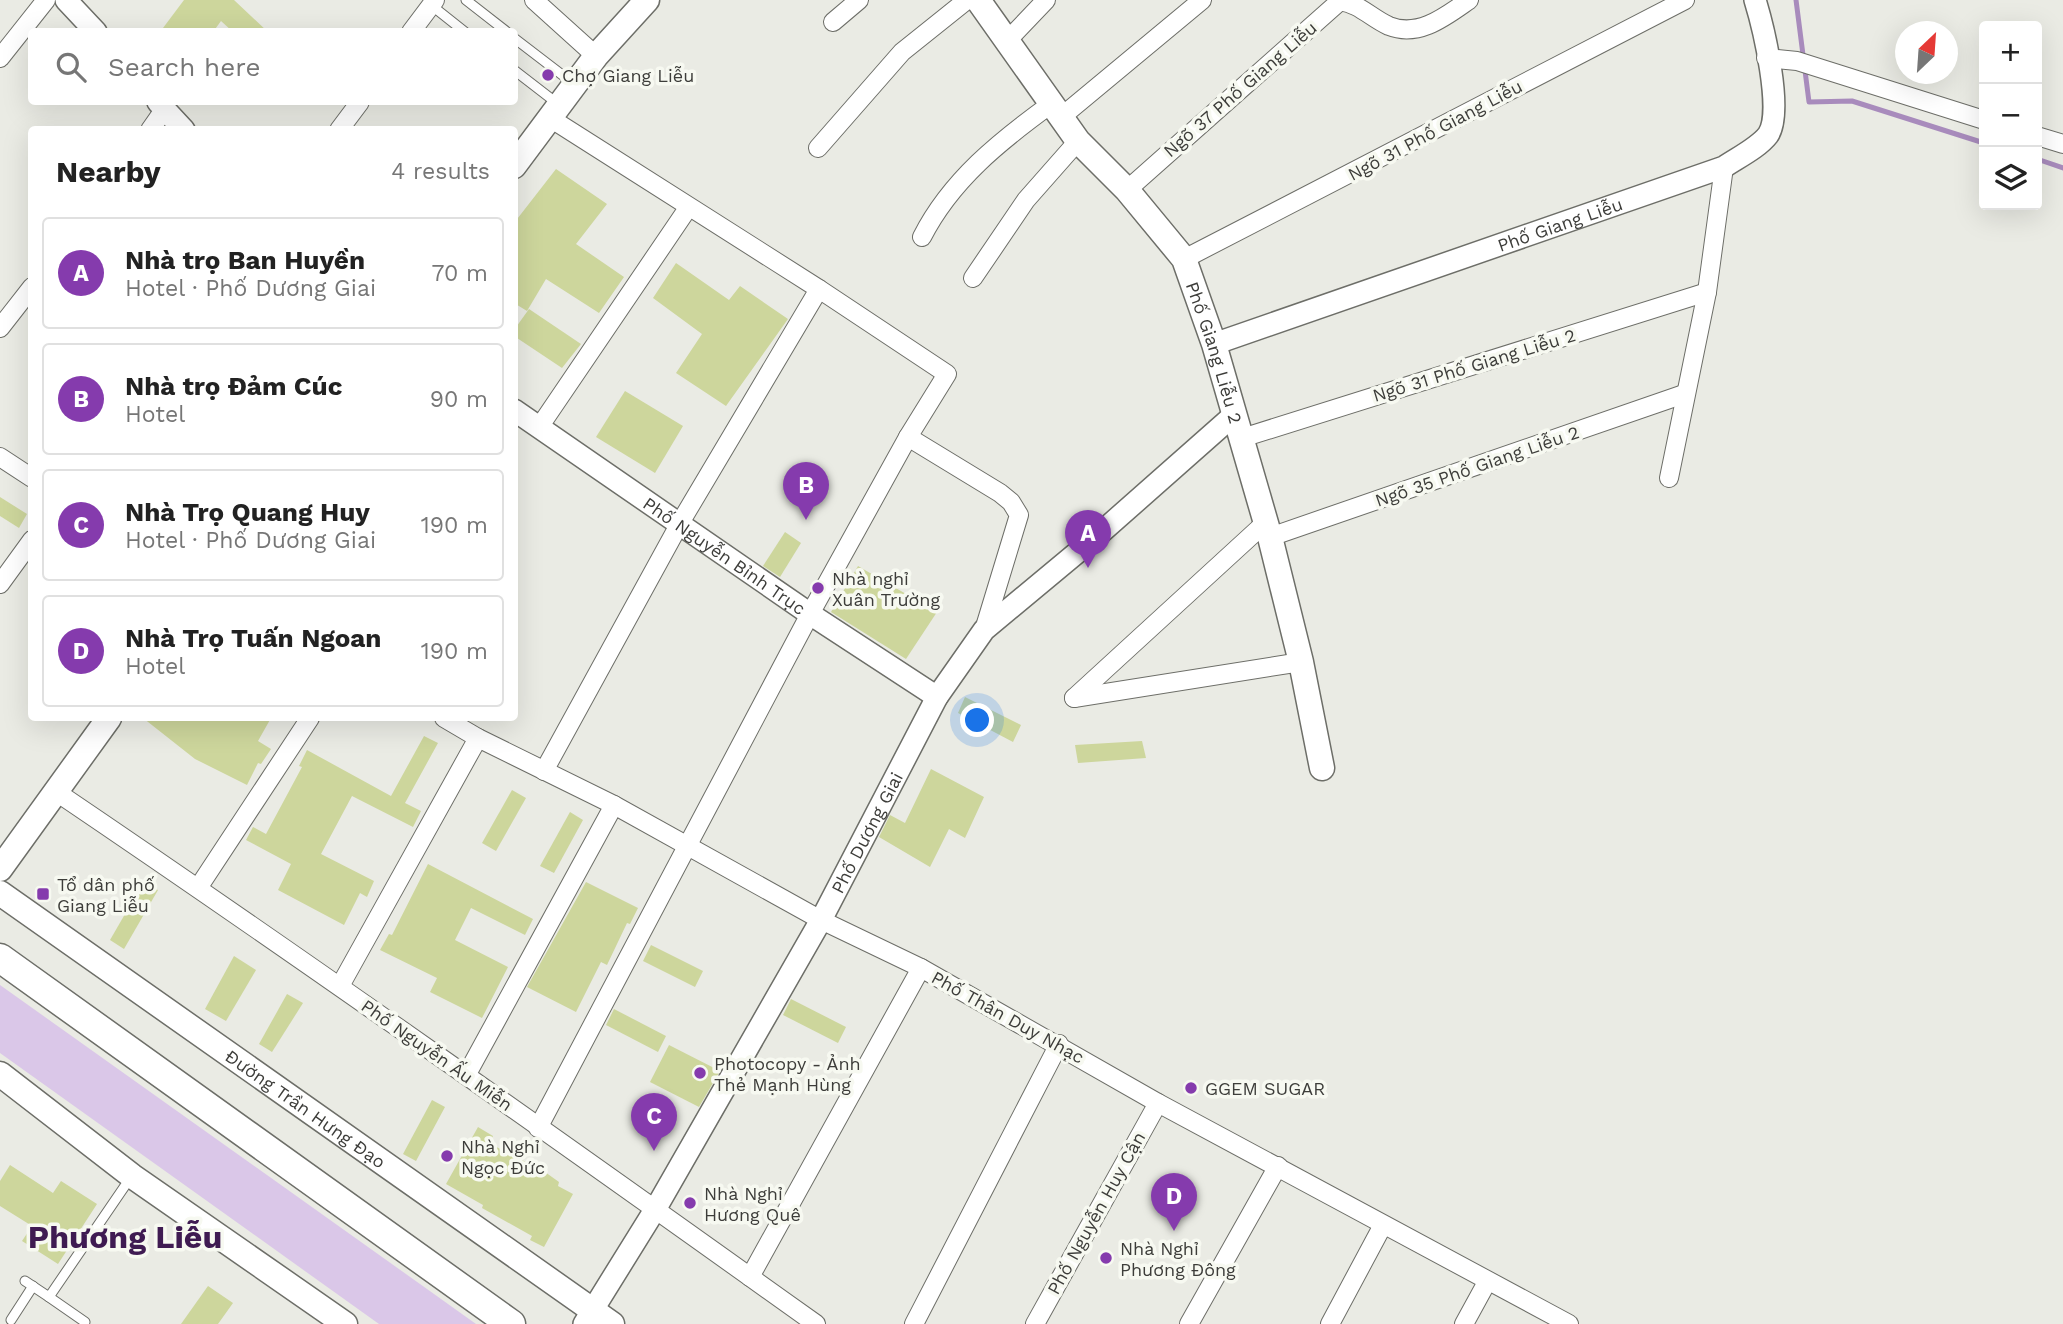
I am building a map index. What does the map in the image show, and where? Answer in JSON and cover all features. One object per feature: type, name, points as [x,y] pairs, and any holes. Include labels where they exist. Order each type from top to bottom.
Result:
[{"type":"highway","points":[[0,958],[512,1324]]},
{"type":"main road","points":[[518,161],[596,56],[647,0]]},
{"type":"main road","name":"Phố Giang Liễu 2","points":[[978,0],[1078,141],[1127,190],[1184,259],[1214,344],[1268,530],[1301,662],[1322,768]]},
{"type":"main road","points":[[0,869],[107,721]]},
{"type":"main road","name":"Đường Trần Hưng Đạo","points":[[0,893],[597,1320]]},
{"type":"main road","points":[[0,1074],[132,1176],[345,1324]]},
{"type":"street","points":[[0,58],[46,0]]},
{"type":"street","points":[[534,0],[596,56]]},
{"type":"street","points":[[833,22],[859,0]]},
{"type":"street","points":[[818,148],[902,52],[967,0]]},
{"type":"street","points":[[1007,41],[1046,0]]},
{"type":"street","points":[[922,237],[961,178],[992,149],[1056,111],[1202,0]]},
{"type":"street","name":"Ngõ 37 Phố Giang Liễu","points":[[1127,190],[1340,1],[1353,3],[1389,26],[1401,28],[1429,27],[1469,0]]},
{"type":"street","name":"Ngõ 31 Phố Giang Liễu","points":[[1184,259],[1685,0]]},
{"type":"street","name":"Phố Giang Liễu","points":[[1214,344],[1724,167],[1768,134],[1774,118],[1763,30],[1755,0]]},
{"type":"street","points":[[71,2],[93,28]]},
{"type":"street","points":[[414,28],[433,2]]},
{"type":"street","points":[[1766,58],[1797,61],[1979,118]]},
{"type":"street","points":[[342,126],[358,105]]},
{"type":"street","points":[[152,126],[161,106],[180,126]]},
{"type":"street","points":[[538,1128],[810,614],[908,437],[947,374],[819,289],[688,208],[555,111]]},
{"type":"street","points":[[2042,138],[2063,144]]},
{"type":"street","points":[[973,278],[1026,200],[1078,141]]},
{"type":"street","points":[[1669,478],[1684,394],[1707,292],[1724,167]]},
{"type":"street","points":[[540,426],[688,208]]},
{"type":"street","points":[[544,771],[680,523],[819,289]]},
{"type":"street","points":[[0,328],[28,292]]},
{"type":"street","name":"Ngõ 31 Phố Giang Liễu 2","points":[[1242,438],[1707,292]]},
{"type":"street","name":"Ngõ 35 Phố Giang Liễu 2","points":[[1268,530],[1684,394]]},
{"type":"street","name":"Phố Nguyễn Bỉnh Trục","points":[[518,412],[810,614],[937,697]]},
{"type":"street","name":"Phố Dương Giai","points":[[597,1320],[656,1208],[821,920],[937,697],[984,630],[1097,536],[1235,414]]},
{"type":"street","points":[[908,437],[1000,493],[1011,502],[1019,514],[984,630]]},
{"type":"street","points":[[0,457],[28,475]]},
{"type":"street","points":[[1268,530],[1074,698],[1301,662]]},
{"type":"street","points":[[0,584],[28,546]]},
{"type":"street","points":[[198,888],[308,721]]},
{"type":"street","name":"Phố Thân Duy Nhạc","points":[[449,721],[614,805],[821,920],[921,968],[1059,1044],[1158,1103],[1569,1324]]},
{"type":"street","points":[[340,986],[478,738]]},
{"type":"street","name":"Phố Nguyễn Ấu Miễn","points":[[55,791],[467,1074],[538,1128],[656,1208],[816,1324]]},
{"type":"street","points":[[467,1074],[614,805]]},
{"type":"street","points":[[750,1277],[921,968]]},
{"type":"street","points":[[914,1324],[1059,1044]]},
{"type":"street","name":"Phố Nguyễn Huy Cận","points":[[1035,1324],[1158,1103]]},
{"type":"street","points":[[1189,1324],[1278,1166]]},
{"type":"street","points":[[1330,1324],[1383,1225]]},
{"type":"street","points":[[1464,1324],[1487,1282]]},
{"type":"lane","points":[[466,0],[502,28]]},
{"type":"lane","points":[[433,2],[461,28]]},
{"type":"lane","points":[[518,41],[575,85]]},
{"type":"lane","points":[[518,74],[555,111]]},
{"type":"lane","points":[[49,1297],[132,1176]]},
{"type":"lane","points":[[10,1320],[29,1284],[85,1322]]},
{"type":"shaded area","points":[[0,985],[476,1324],[379,1324],[0,1053]]},
{"type":"building","points":[[184,0],[234,0],[264,28],[229,28],[221,21],[216,28],[163,28]]},
{"type":"building","points":[[556,169],[607,204],[576,244],[624,277],[599,313],[546,279],[527,311],[518,305],[518,218]]},
{"type":"building","points":[[676,263],[729,300],[740,286],[788,319],[726,406],[676,373],[702,334],[653,298]]},
{"type":"building","points":[[529,309],[581,344],[562,368],[518,339],[518,324]]},
{"type":"building","points":[[625,391],[683,426],[655,473],[596,437]]},
{"type":"building","points":[[0,497],[27,514],[19,528],[0,516]]},
{"type":"building","points":[[785,532],[801,543],[780,577],[763,566]]},
{"type":"building","points":[[858,566],[937,612],[906,659],[831,612]]},
{"type":"building","points":[[965,697],[1021,725],[1013,742],[958,713]]},
{"type":"building","points":[[147,721],[269,721],[258,741],[271,749],[261,764],[258,763],[247,785],[195,759]]},
{"type":"building","points":[[424,736],[438,743],[405,803],[421,811],[413,827],[352,796],[321,854],[374,881],[367,897],[360,893],[344,925],[278,890],[291,864],[246,840],[253,827],[266,834],[302,767],[299,766],[307,750],[391,796]]},
{"type":"building","points":[[1142,741],[1146,758],[1078,763],[1075,745]]},
{"type":"building","points":[[931,769],[984,797],[965,838],[949,829],[930,867],[879,837],[890,815],[905,823]]},
{"type":"building","points":[[512,790],[526,798],[496,851],[482,843]]},
{"type":"building","points":[[570,812],[583,820],[554,873],[540,866]]},
{"type":"building","points":[[428,864],[533,919],[525,935],[471,908],[455,940],[508,967],[482,1018],[430,992],[437,978],[380,950],[389,934],[392,935]]},
{"type":"building","points":[[586,882],[638,908],[630,924],[627,923],[607,965],[601,962],[576,1012],[527,987]]},
{"type":"building","points":[[143,883],[158,890],[124,949],[110,940]]},
{"type":"building","points":[[651,945],[703,971],[695,987],[643,961]]},
{"type":"building","points":[[234,956],[256,970],[226,1021],[205,1009]]},
{"type":"building","points":[[287,994],[303,1003],[272,1052],[259,1044]]},
{"type":"building","points":[[791,999],[846,1027],[838,1043],[783,1015]]},
{"type":"building","points":[[614,1009],[666,1036],[658,1052],[606,1025]]},
{"type":"building","points":[[669,1045],[720,1071],[699,1107],[650,1082]]},
{"type":"building","points":[[432,1100],[445,1107],[416,1161],[403,1154]]},
{"type":"building","points":[[478,1127],[493,1136],[489,1143],[545,1172],[559,1182],[558,1186],[573,1194],[544,1247],[530,1240],[532,1236],[446,1184]]},
{"type":"building","points":[[10,1165],[53,1193],[61,1181],[97,1204],[58,1264],[22,1241],[32,1226],[0,1206],[0,1181]]},
{"type":"building","points":[[208,1286],[233,1303],[218,1324],[181,1324]]},
{"type":"waterway","points":[[1796,0],[1809,102],[1852,101],[1979,141]]},
{"type":"waterway","points":[[2042,161],[2063,168]]},
{"type":"place","name":"Chợ Giang Liễu","points":[[548,75]]},
{"type":"place","name":"Nhà trọ Đảm Cúc","points":[[806,520]]},
{"type":"place","name":"Nhà trọ Ban Huyền","points":[[1088,568]]},
{"type":"place","name":"Nhà nghỉ Xuân Trường","points":[[818,588]]},
{"type":"place","name":"Tổ dân phố Giang Liễu","points":[[43,894]]},
{"type":"place","name":"Photocopy - Ảnh Thẻ Mạnh Hùng","points":[[700,1073]]},
{"type":"place","name":"GGEM SUGAR","points":[[1191,1088]]},
{"type":"place","name":"Nhà Trọ Quang Huy","points":[[654,1151]]},
{"type":"place","name":"Nhà Nghỉ Ngọc Đức","points":[[447,1156]]},
{"type":"place","name":"Nhà Nghỉ Hương Quê","points":[[690,1203]]},
{"type":"place","name":"Nhà Trọ Tuấn Ngoan","points":[[1174,1231]]},
{"type":"place","name":"Nhà Nghỉ Phương Đông","points":[[1106,1258]]},
{"type":"district","name":"Phương Liễu","points":[[125,1237]]}]
